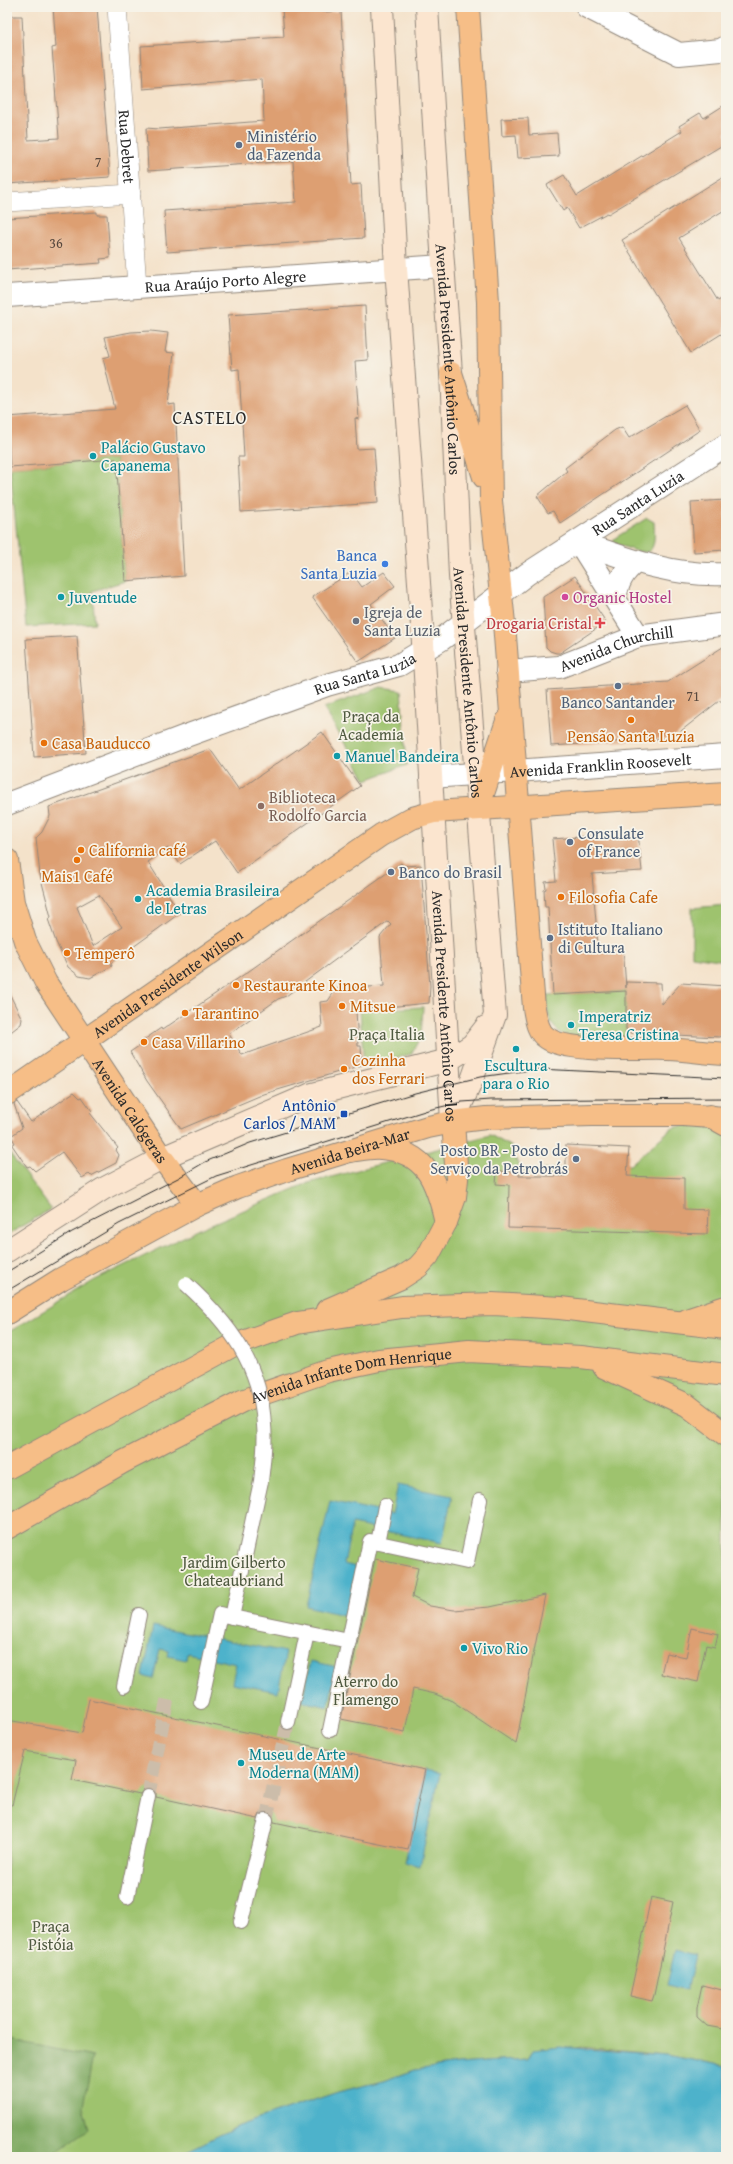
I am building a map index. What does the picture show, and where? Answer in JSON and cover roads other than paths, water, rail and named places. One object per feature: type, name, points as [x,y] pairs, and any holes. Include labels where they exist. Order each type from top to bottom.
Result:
[{"type":"main road","name":"Avenida Presidente Antônio Carlos","points":[[382,7],[396,268],[434,812],[450,1060],[452,1122]]},
{"type":"main road","name":"Avenida Presidente Antônio Carlos","points":[[427,7],[451,373],[464,623],[483,774]]},
{"type":"main road","points":[[468,7],[488,302],[491,501],[502,594],[534,1008],[538,1028],[545,1038],[552,1042],[600,1049],[669,1049],[726,1054]]},
{"type":"main road","points":[[451,373],[491,501]]},
{"type":"main road","points":[[510,709],[483,774],[478,809],[726,793]]},
{"type":"main road","name":"Avenida Presidente Antônio Carlos","points":[[452,1122],[472,1080],[495,1015],[478,809]]},
{"type":"main road","name":"Avenida Presidente Wilson","points":[[7,1094],[86,1041],[381,835],[412,818],[434,812],[478,809]]},
{"type":"main road","name":"Avenida Calógeras","points":[[7,860],[13,902],[25,941],[46,983],[86,1041],[162,1158],[197,1205]]},
{"type":"main road","points":[[7,1251],[102,1189],[162,1158],[309,1095],[450,1060],[472,1045],[495,1015]]},
{"type":"main road","name":"Avenida Beira-Mar","points":[[7,1313],[61,1279],[197,1205],[273,1175],[452,1122],[486,1118],[592,1115],[721,1120]]},
{"type":"main road","points":[[7,1468],[232,1346],[297,1323],[378,1289],[418,1267],[428,1256],[446,1222],[455,1197],[456,1179],[452,1122]]},
{"type":"main road","points":[[350,1151],[380,1148],[403,1153],[422,1165],[429,1172],[439,1191],[446,1222]]},
{"type":"main road","points":[[297,1323],[402,1307],[493,1304],[560,1308],[726,1328]]},
{"type":"main road","points":[[678,1322],[726,1308]]},
{"type":"main road","name":"Avenida Infante Dom Henrique","points":[[7,1528],[123,1462],[242,1402],[328,1371],[379,1360],[469,1351],[581,1357],[726,1375]]},
{"type":"main road","points":[[581,1357],[654,1388],[687,1405],[726,1435]]},
{"type":"street","name":"Rua Debret","points":[[117,7],[137,286]]},
{"type":"street","points":[[587,7],[679,54],[722,50],[726,47]]},
{"type":"street","points":[[7,202],[131,194]]},
{"type":"street","name":"Rua Araújo Porto Alegre","points":[[7,296],[396,268],[443,266]]},
{"type":"street","name":"Rua Santa Luzia","points":[[7,804],[182,737],[328,685],[399,665],[423,651],[464,623],[527,574],[579,542],[726,445]]},
{"type":"street","points":[[579,542],[636,562],[664,569],[705,575],[726,574]]},
{"type":"street","points":[[579,542],[638,636]]},
{"type":"street","points":[[614,598],[618,582],[627,570],[636,562]]},
{"type":"street","name":"Avenida Churchill","points":[[507,671],[559,667],[638,636],[726,624]]},
{"type":"street","name":"Avenida Franklin Roosevelt","points":[[431,777],[726,756]]},
{"type":"street","points":[[186,1284],[207,1303],[231,1332],[245,1353],[255,1379],[264,1425],[261,1481],[232,1617]]},
{"type":"street","points":[[330,1730],[370,1541],[379,1537],[467,1562],[480,1500]]},
{"type":"street","points":[[379,1537],[385,1508]]},
{"type":"street","points":[[200,1702],[220,1614],[349,1642]]},
{"type":"street","points":[[124,1686],[139,1615]]},
{"type":"street","points":[[288,1722],[307,1633]]},
{"type":"street","points":[[127,1897],[148,1796]]},
{"type":"street","points":[[241,1922],[266,1820]]},
{"type":"water","points":[[398,1485],[452,1496],[442,1543],[352,1524],[344,1564],[356,1567],[347,1616],[306,1606],[330,1501],[392,1514]]},
{"type":"water","points":[[153,1626],[286,1652],[278,1692],[232,1683],[236,1664],[187,1653],[186,1660],[168,1656],[169,1651],[160,1649],[153,1679],[143,1676]]},
{"type":"water","points":[[311,1661],[337,1667],[328,1707],[302,1701]]},
{"type":"water","points":[[425,1770],[440,1773],[420,1866],[405,1862]]},
{"type":"water","points":[[675,1950],[695,1955],[687,1990],[667,1985]]},
{"type":"water","points":[[560,2047],[665,2055],[726,2066],[726,2157],[175,2157],[238,2126],[338,2092],[384,2081],[415,2070],[458,2064],[528,2059],[533,2050]]},
{"type":"tunnel","points":[[148,1796],[168,1696]]},
{"type":"tunnel","points":[[266,1820],[288,1722]]},
{"type":"tram line","points":[[7,1272],[72,1232],[178,1178],[205,1162],[250,1143],[415,1093],[480,1077],[538,1069],[726,1078]]},
{"type":"tram line","points":[[7,1291],[119,1224],[216,1176],[428,1110],[462,1102],[491,1100],[726,1098]]},
{"type":"place","name":"Ministério da Fazenda","points":[[239,145]]},
{"type":"place","name":"Palácio Gustavo Capanema","points":[[93,456]]},
{"type":"place","name":"Banca Santa Luzia","points":[[385,564]]},
{"type":"place","name":"Juventude","points":[[61,597]]},
{"type":"place","name":"Organic Hostel","points":[[565,597]]},
{"type":"place","name":"Igreja de Santa Luzia","points":[[356,621]]},
{"type":"place","name":"Drogaria Cristal","points":[[600,623]]},
{"type":"place","name":"Banco Santander","points":[[618,686]]},
{"type":"place","name":"Pensão Santa Luzia","points":[[631,720]]},
{"type":"place","name":"Casa Bauducco","points":[[44,743]]},
{"type":"place","name":"Manuel Bandeira","points":[[337,756]]},
{"type":"place","name":"Biblioteca Rodolfo Garcia","points":[[261,806]]},
{"type":"place","name":"Consulate of France","points":[[570,842]]},
{"type":"place","name":"California café","points":[[81,850]]},
{"type":"place","name":"Mais1 Café","points":[[77,860]]},
{"type":"place","name":"Banco do Brasil","points":[[391,872]]},
{"type":"place","name":"Filosofia Cafe","points":[[561,897]]},
{"type":"place","name":"Academia Brasileira de Letras","points":[[138,899]]},
{"type":"place","name":"Istituto Italiano di Cultura","points":[[550,938]]},
{"type":"place","name":"Temperô","points":[[67,953]]},
{"type":"place","name":"Restaurante Kinoa","points":[[236,985]]},
{"type":"place","name":"Mitsue","points":[[342,1006]]},
{"type":"place","name":"Tarantino","points":[[185,1013]]},
{"type":"place","name":"Imperatriz Teresa Cristina","points":[[571,1025]]},
{"type":"place","name":"Casa Villarino","points":[[144,1042]]},
{"type":"place","name":"Escultura para o Rio","points":[[516,1049]]},
{"type":"place","name":"Cozinha dos Ferrari","points":[[344,1069]]},
{"type":"place","name":"Antônio Carlos / MAM","points":[[344,1114]]},
{"type":"place","name":"Posto BR - Posto de Serviço da Petrobrás","points":[[576,1159]]},
{"type":"place","name":"Vivo Rio","points":[[464,1648]]},
{"type":"place","name":"Museu de Arte Moderna (MAM)","points":[[241,1763]]},
{"type":"district","name":"CASTELO","points":[[210,417]]},
{"type":"park label","name":"Praça da Academia","points":[[371,725]]},
{"type":"park label","name":"Praça Italia","points":[[387,1034]]},
{"type":"park label","name":"Jardim Gilberto Chateaubriand","points":[[234,1571]]},
{"type":"park label","name":"Aterro do Flamengo","points":[[366,1690]]},
{"type":"park label","name":"Praça Pistóia","points":[[51,1935]]}]
